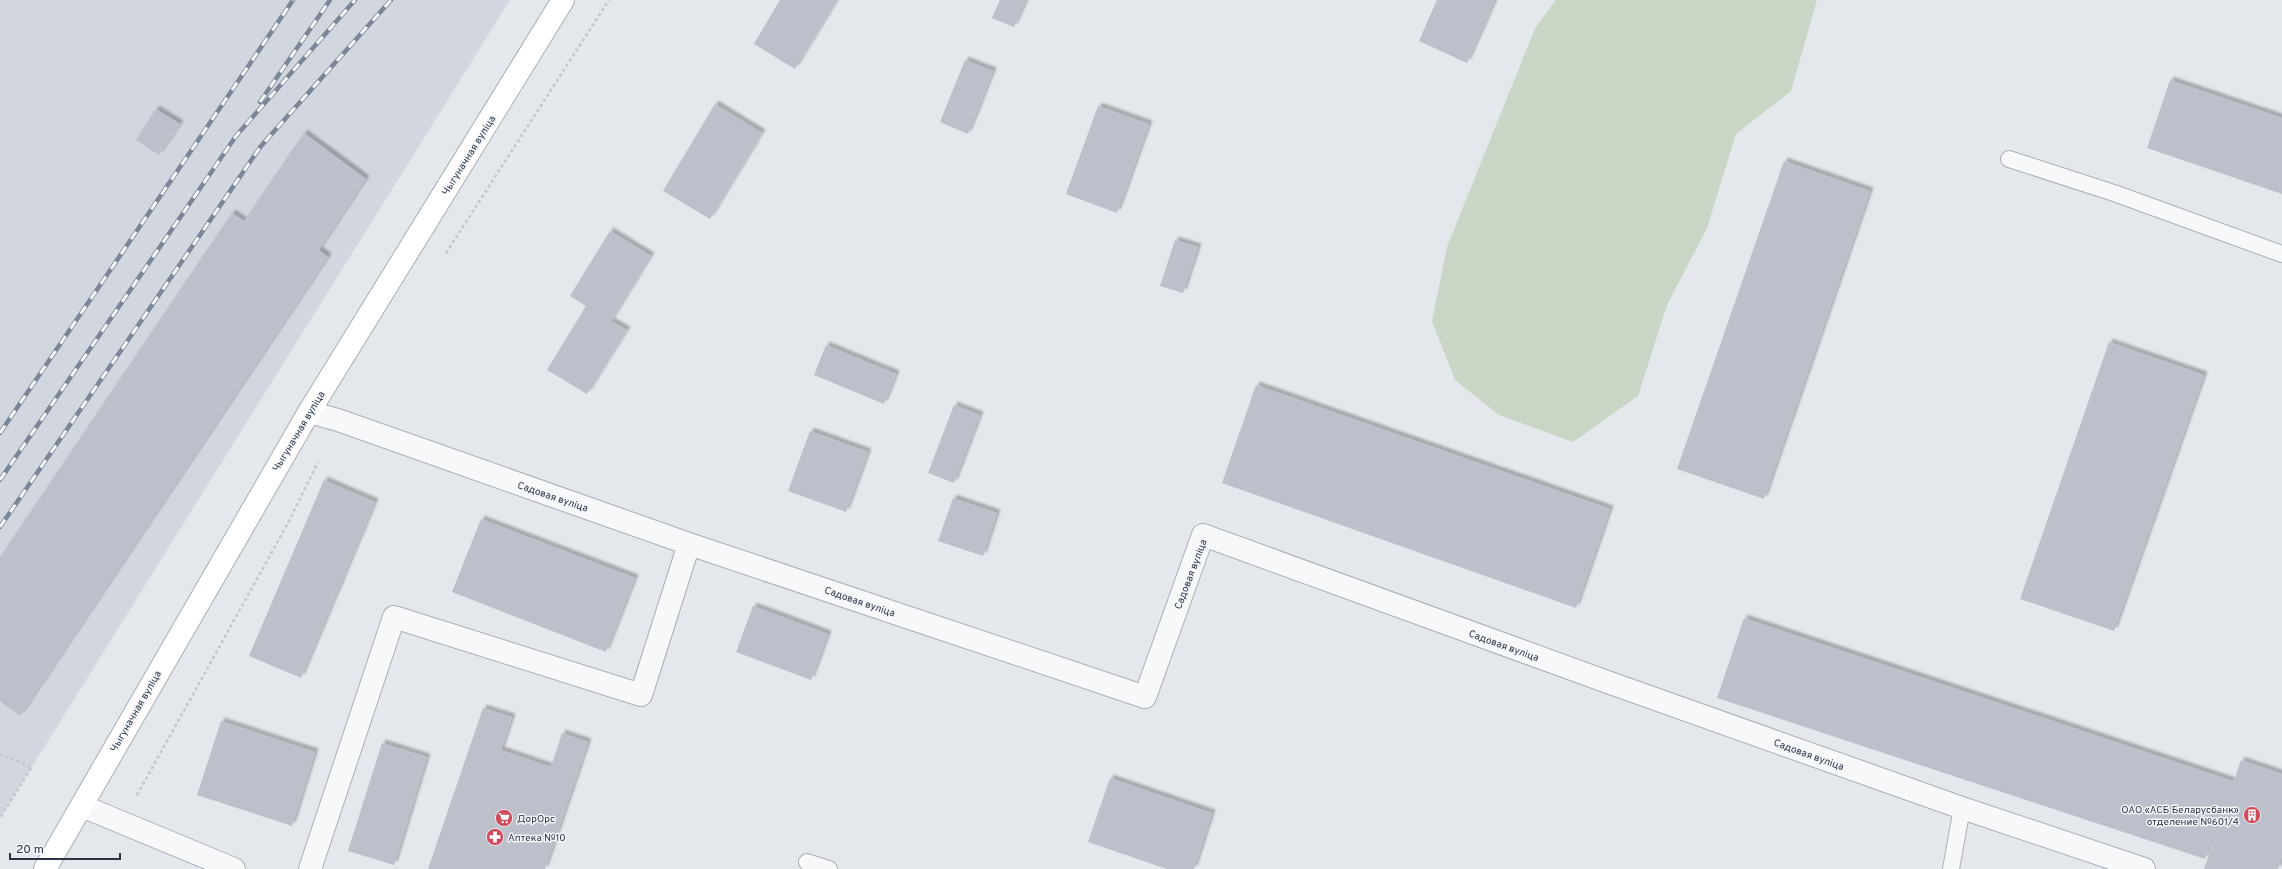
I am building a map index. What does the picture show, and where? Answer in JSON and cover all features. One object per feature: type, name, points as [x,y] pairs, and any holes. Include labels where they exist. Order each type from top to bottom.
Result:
[{"type":"main road","name":"Чыгуначная вуліца","points":[[45,869],[130,719],[309,412],[563,0]]},
{"type":"street","name":"Садовая вуліца","points":[[309,412],[338,420],[688,544],[1144,697],[1203,535],[1613,684],[1962,808],[2144,869]]},
{"type":"street","points":[[310,869],[394,617],[641,695],[688,544]]},
{"type":"street","points":[[82,806],[234,869]]},
{"type":"lane","points":[[2009,159],[2114,193],[2282,254]]},
{"type":"lane","points":[[1951,869],[1962,808]]},
{"type":"lane","points":[[807,862],[829,869]]},
{"type":"path","points":[[0,754],[32,767],[0,818]]},
{"type":"shaded area","points":[[0,0],[510,0],[0,818]]},
{"type":"green space","points":[[1556,0],[1817,0],[1791,91],[1736,134],[1707,228],[1667,305],[1638,396],[1573,442],[1499,415],[1455,380],[1432,321],[1447,247],[1535,28]]},
{"type":"building","points":[[780,0],[837,0],[795,69],[754,44]]},
{"type":"building","points":[[1000,0],[1026,0],[1014,27],[992,18]]},
{"type":"building","points":[[1437,0],[1495,0],[1467,63],[1419,41]]},
{"type":"building","points":[[965,60],[993,71],[968,134],[940,122]]},
{"type":"building","points":[[2170,80],[2282,118],[2282,194],[2147,148]]},
{"type":"building","points":[[715,104],[762,133],[710,219],[663,191]]},
{"type":"building","points":[[1098,106],[1149,124],[1117,213],[1066,194]]},
{"type":"building","points":[[156,109],[180,124],[159,155],[136,140]]},
{"type":"building","points":[[304,133],[366,179],[319,250],[328,257],[20,716],[0,701],[0,557],[232,213],[244,221]]},
{"type":"building","points":[[1784,161],[1870,191],[1764,499],[1677,469]]},
{"type":"building","points":[[610,231],[651,256],[611,321],[627,330],[587,394],[547,370],[586,306],[570,296]]},
{"type":"building","points":[[1175,240],[1198,247],[1183,293],[1160,286]]},
{"type":"building","points":[[2109,342],[2204,375],[2114,631],[2020,599]]},
{"type":"building","points":[[826,345],[896,374],[884,404],[814,375]]},
{"type":"building","points":[[1256,385],[1610,509],[1576,608],[1222,483]]},
{"type":"building","points":[[954,405],[980,415],[954,483],[928,473]]},
{"type":"building","points":[[810,431],[868,452],[846,512],[788,491]]},
{"type":"building","points":[[324,480],[375,502],[301,678],[249,656]]},
{"type":"building","points":[[953,498],[997,513],[983,556],[938,541]]},
{"type":"building","points":[[481,519],[635,578],[606,652],[452,592]]},
{"type":"building","points":[[753,606],[828,634],[811,680],[736,652]]},
{"type":"building","points":[[1744,618],[2233,781],[2205,859],[1717,698]]},
{"type":"building","name":"ДорОрс","points":[[483,708],[512,717],[501,750],[551,767],[562,733],[588,742],[545,869],[428,869]]},
{"type":"building","points":[[221,721],[315,752],[292,826],[197,795]]},
{"type":"building","points":[[382,743],[427,757],[394,865],[348,851]]},
{"type":"building","name":"ОАО «АСБ Беларусбанк» отделение №601/4","points":[[2241,760],[2282,774],[2282,856],[2278,869],[2204,869]]},
{"type":"building","points":[[1110,778],[1212,813],[1194,869],[1167,869],[1088,842]]},
{"type":"railway","points":[[0,433],[293,0]]},
{"type":"railway","points":[[260,102],[330,0]]},
{"type":"railway","points":[[0,480],[236,136],[355,0]]},
{"type":"railway","points":[[0,527],[261,146],[391,0]]},
{"type":"place","name":"ОАО «АСБ Беларусбанк» отделение №601/4","points":[[2252,815]]},
{"type":"place","name":"ДорОрс","points":[[504,818]]},
{"type":"place","name":"Аптека №10","points":[[495,837]]}]
